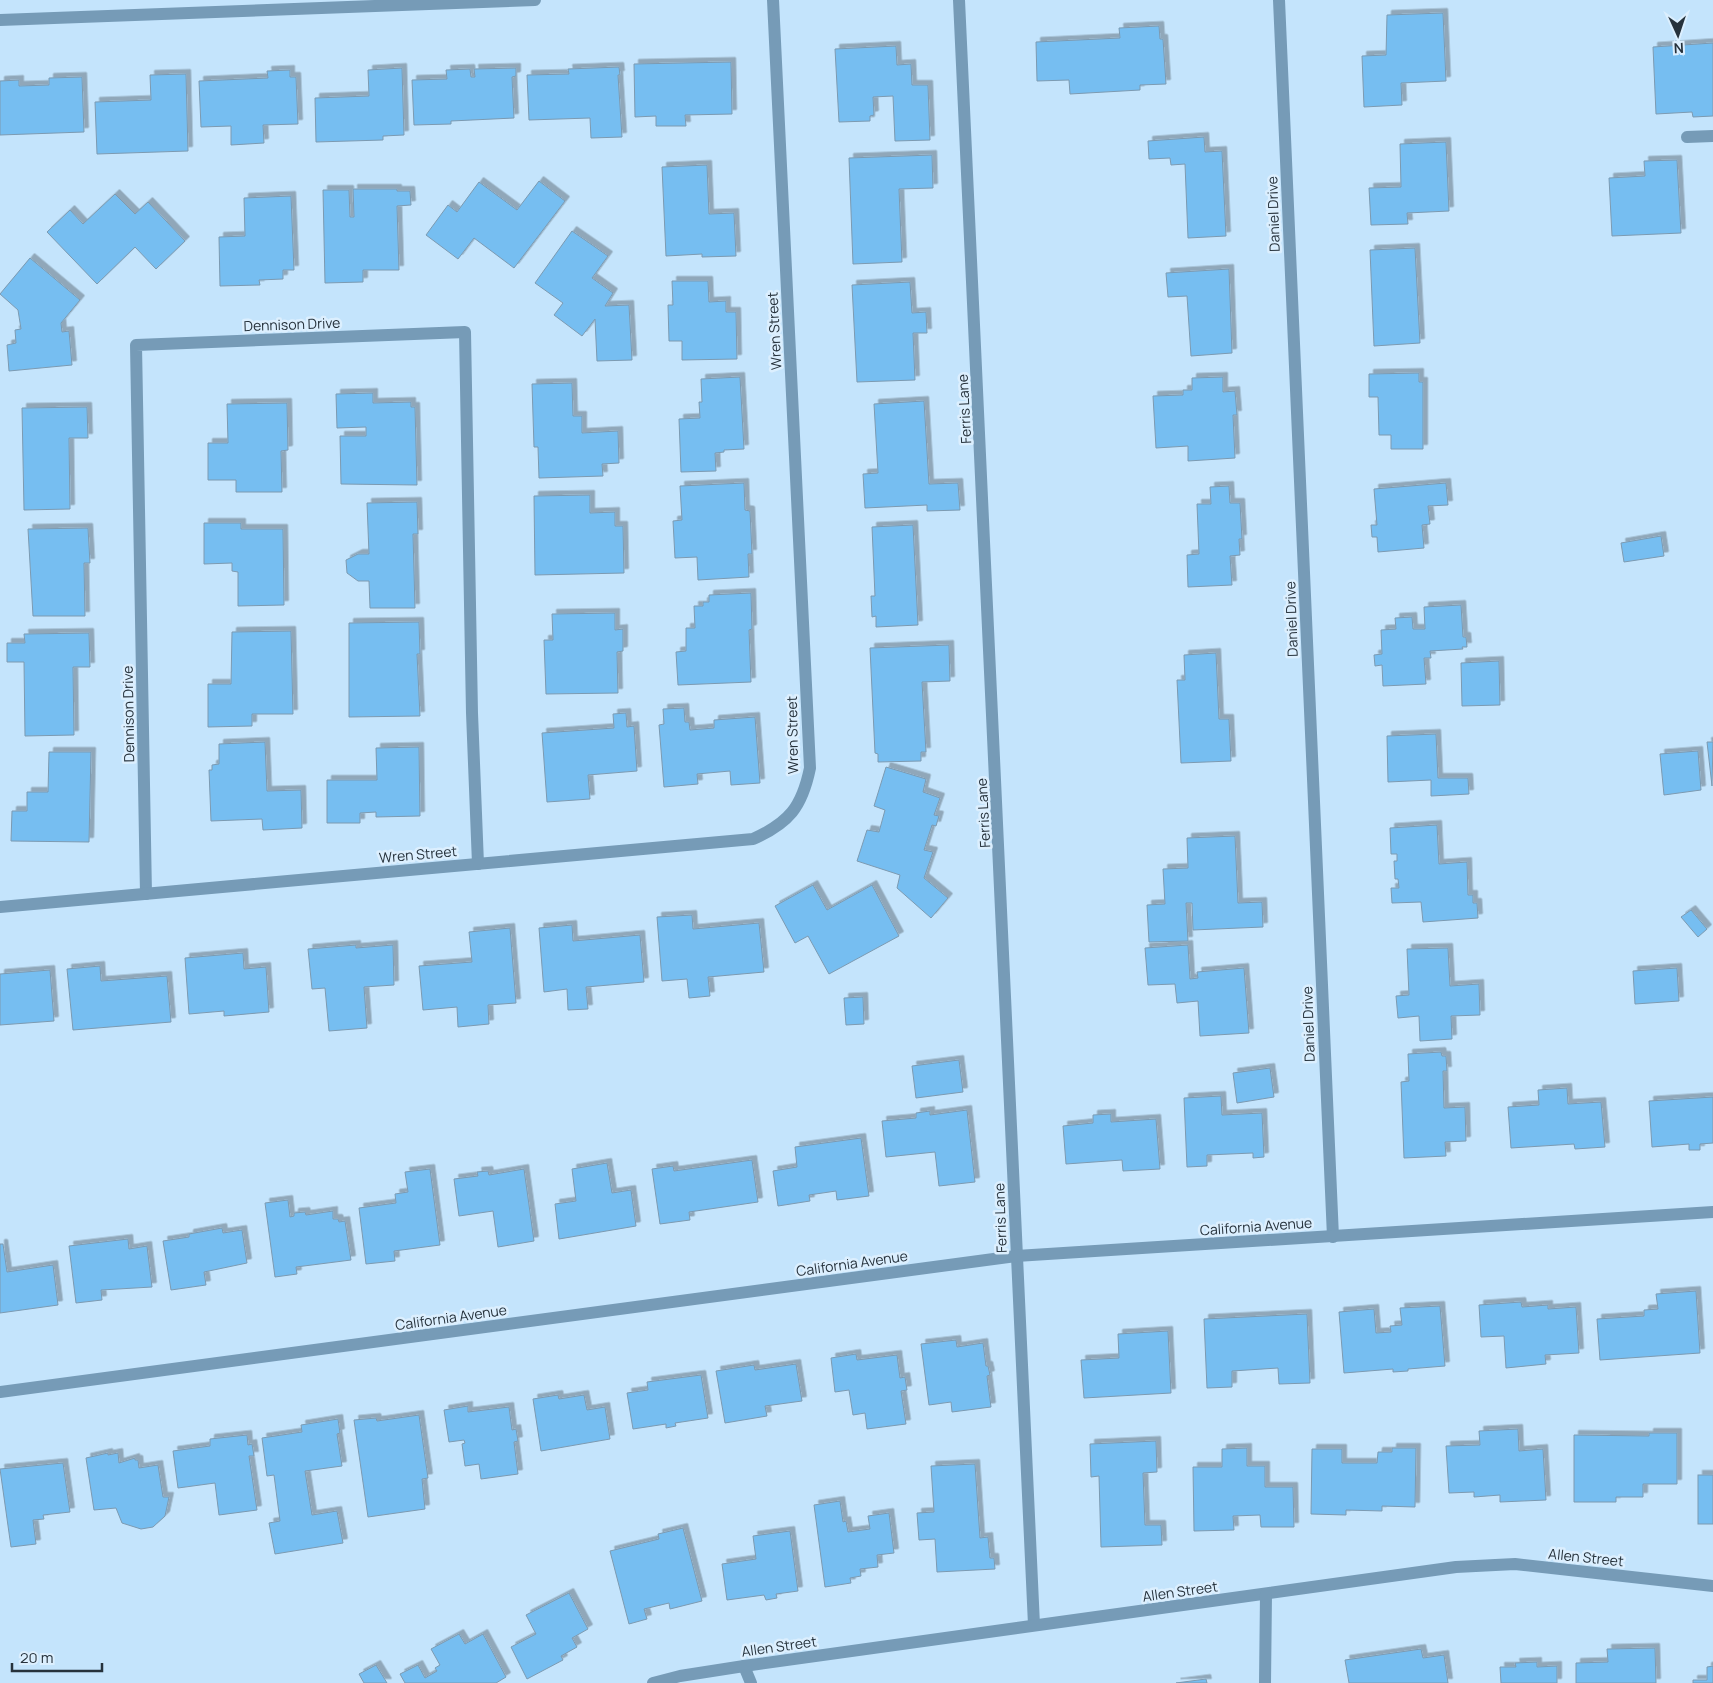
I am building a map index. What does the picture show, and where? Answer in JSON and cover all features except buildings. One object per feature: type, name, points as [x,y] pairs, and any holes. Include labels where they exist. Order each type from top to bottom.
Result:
[{"type":"street","points":[[0,20],[534,0]]},
{"type":"street","name":"Wren Street","points":[[0,907],[752,839],[774,830],[793,813],[805,791],[809,758],[773,0]]},
{"type":"street","name":"Ferris Lane","points":[[960,0],[1006,967],[1016,1256],[1034,1625]]},
{"type":"street","name":"Daniel Drive","points":[[1279,0],[1332,1237]]},
{"type":"street","points":[[1687,137],[1713,136]]},
{"type":"street","name":"Dennison Drive","points":[[146,894],[136,345],[465,332],[472,703],[478,864]]},
{"type":"street","name":"California Avenue","points":[[0,1392],[1016,1256],[1713,1212]]},
{"type":"street","name":"Allen Street","points":[[653,1683],[680,1676],[744,1666],[1456,1567],[1515,1564],[1713,1586]]},
{"type":"street","points":[[1265,1683],[1266,1594]]},
{"type":"street","points":[[744,1666],[751,1683]]}]
